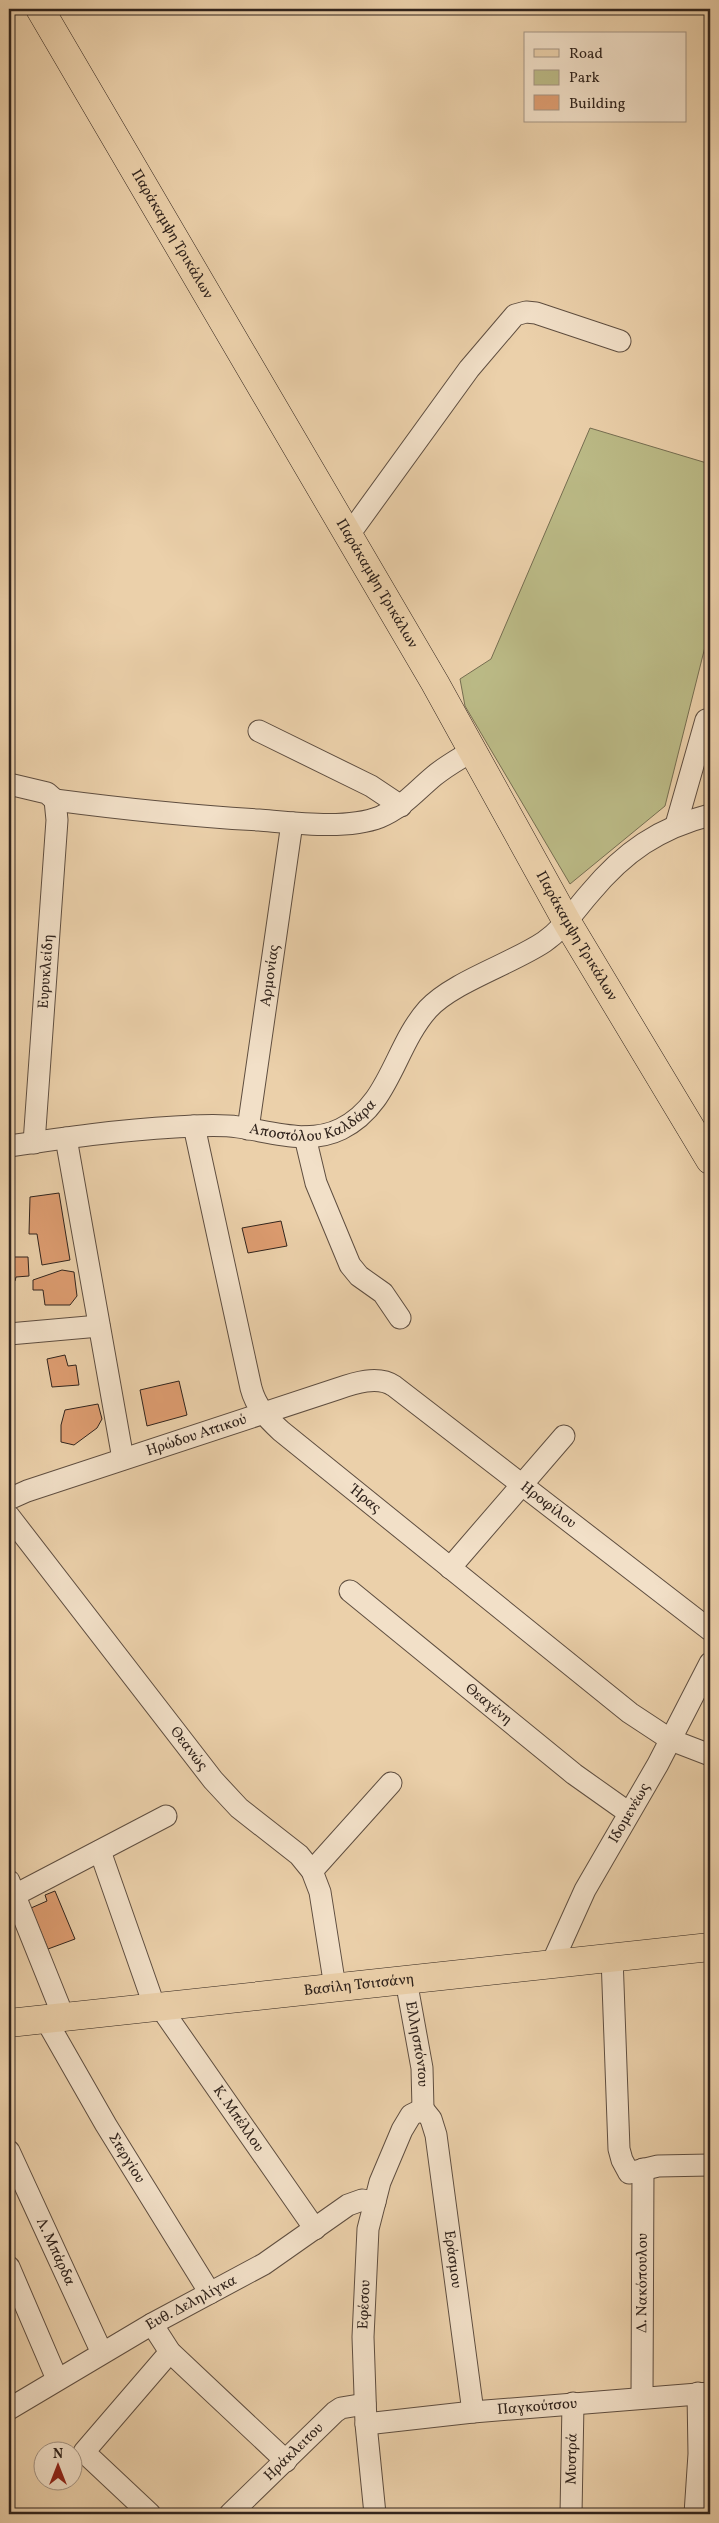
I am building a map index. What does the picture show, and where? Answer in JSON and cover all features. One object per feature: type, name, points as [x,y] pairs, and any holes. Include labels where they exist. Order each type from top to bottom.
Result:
[{"type":"main road","name":"Παράκαμψη Τρικάλων","points":[[40,9],[435,683],[566,922],[710,1160]]},
{"type":"main road","name":"Βασίλη Τσιτσάνη","points":[[9,2023],[710,1947]]},
{"type":"street","points":[[348,536],[475,362],[515,315],[526,312],[536,313],[620,341]]},
{"type":"street","points":[[676,825],[706,720]]},
{"type":"street","points":[[259,731],[372,786],[401,806]]},
{"type":"street","points":[[9,784],[47,793],[55,800],[150,812],[292,823],[336,824],[363,821],[381,816],[401,806],[446,767],[472,751]]},
{"type":"street","name":"Ευρυκλείδη","points":[[34,1143],[57,820],[55,800]]},
{"type":"street","name":"Αποστόλου Καλδάρα","points":[[9,1146],[149,1128],[194,1126],[248,1129],[304,1138],[317,1137],[340,1130],[364,1113],[377,1098],[417,1026],[432,1006],[452,991],[532,949],[553,935],[602,879],[626,856],[659,832],[710,814]]},
{"type":"street","name":"Αρμονίας","points":[[248,1129],[292,823]]},
{"type":"street","name":"Ήρας","points":[[194,1126],[251,1388],[256,1403],[264,1414],[281,1431],[630,1713],[671,1740],[710,1755]]},
{"type":"street","points":[[66,1138],[123,1459]]},
{"type":"street","points":[[304,1138],[316,1183],[350,1265],[359,1276],[383,1293],[400,1318]]},
{"type":"street","points":[[9,1334],[99,1326]]},
{"type":"street","name":"Ηρώδου Αττικού","points":[[9,1499],[123,1459],[354,1384],[385,1382]]},
{"type":"street","name":"Ηροφίλου","points":[[385,1382],[394,1386],[710,1630]]},
{"type":"street","points":[[450,1568],[564,1436]]},
{"type":"street","name":"Θεανώς","points":[[9,1516],[213,1780],[239,1808],[298,1855],[312,1871],[320,1892],[335,1987]]},
{"type":"street","name":"Θεαγένη","points":[[350,1591],[574,1774],[629,1813]]},
{"type":"street","name":"Ιδομενέως","points":[[552,1963],[585,1890],[671,1740],[710,1663]]},
{"type":"street","points":[[312,1871],[391,1783]]},
{"type":"street","points":[[12,1888],[100,1851],[166,1816]]},
{"type":"street","name":"Κ. Μπέλλου","points":[[100,1851],[158,2008],[315,2229]]},
{"type":"street","name":"Στεργίου","points":[[12,1888],[55,2019],[106,2125],[210,2293]]},
{"type":"street","name":"Δ. Νακόπουλου","points":[[612,1957],[619,2149],[622,2160],[636,2171],[642,2397]]},
{"type":"street","name":"Ελλησπόντου","points":[[406,1980],[422,2068],[423,2109]]},
{"type":"street","name":"Εφέσου","points":[[375,2514],[366,2414],[363,2337],[368,2229],[375,2202],[402,2130],[412,2115],[423,2109]]},
{"type":"street","name":"Εράσμου","points":[[423,2109],[431,2120],[436,2135],[473,2412]]},
{"type":"street","name":"Λ. Μπάρδα","points":[[9,2151],[102,2353]]},
{"type":"street","points":[[636,2171],[658,2166],[710,2165]]},
{"type":"street","name":"Ευθ. Δεληλίγκα","points":[[9,2408],[152,2324],[264,2264],[353,2202],[362,2200],[375,2202]]},
{"type":"street","points":[[9,2267],[57,2379]]},
{"type":"street","points":[[152,2324],[170,2352],[286,2461]]},
{"type":"street","points":[[150,2514],[84,2452],[170,2352]]},
{"type":"street","points":[[695,2514],[704,2393]]},
{"type":"street","name":"Παγκούτσου","points":[[366,2414],[473,2412],[704,2393]]},
{"type":"street","name":"Μυστρά","points":[[571,2514],[573,2403]]},
{"type":"street","name":"Ηράκλειτου","points":[[230,2514],[335,2412],[341,2408],[366,2414]]},
{"type":"green space","points":[[590,428],[710,464],[710,627],[665,806],[570,884],[465,706],[460,679],[491,659]]},
{"type":"building","points":[[59,1193],[70,1260],[42,1265],[37,1234],[29,1234],[30,1197]]},
{"type":"building","points":[[281,1221],[287,1246],[248,1253],[242,1228]]},
{"type":"building","points":[[9,1257],[28,1257],[29,1276],[16,1277],[15,1281],[9,1282]]},
{"type":"building","points":[[62,1270],[74,1272],[77,1296],[70,1305],[45,1305],[43,1290],[33,1290],[33,1280]]},
{"type":"building","points":[[65,1355],[68,1366],[76,1365],[79,1385],[52,1387],[47,1359]]},
{"type":"building","points":[[179,1381],[187,1415],[147,1426],[140,1390]]},
{"type":"building","points":[[98,1404],[102,1419],[97,1428],[74,1445],[61,1442],[61,1425],[65,1410]]},
{"type":"building","points":[[55,1891],[75,1939],[48,1949],[31,1908],[47,1901],[45,1895]]}]
